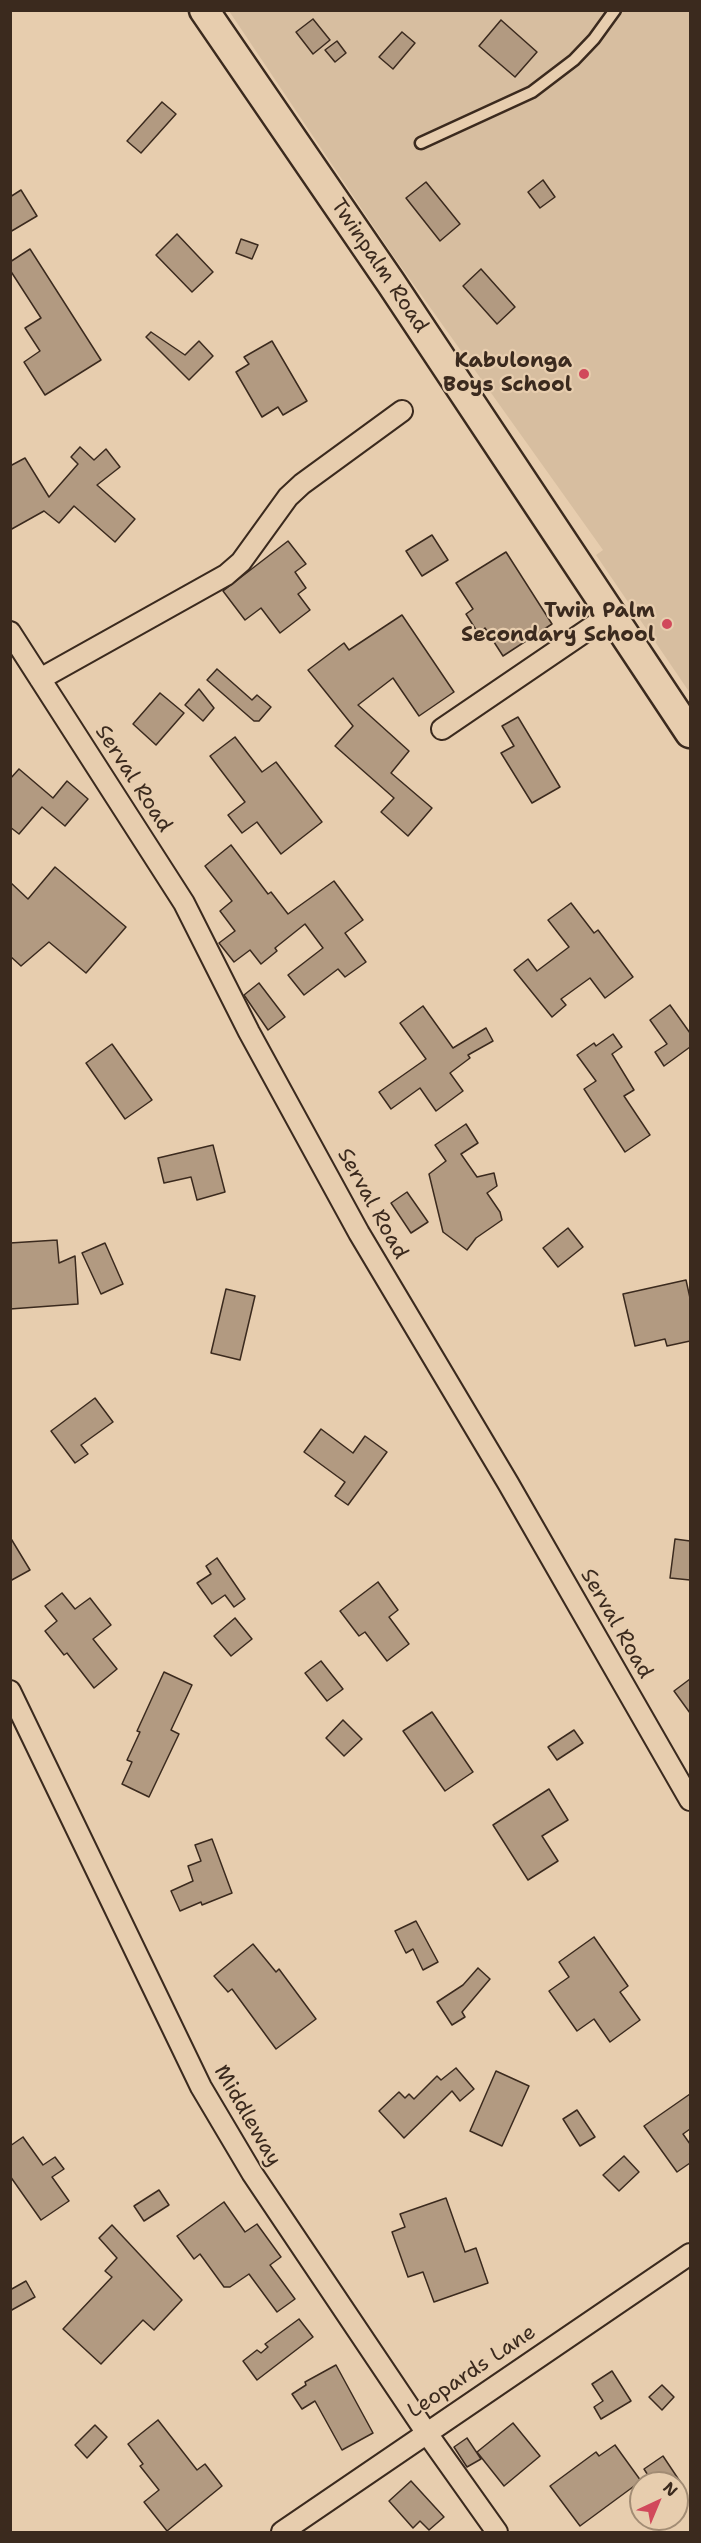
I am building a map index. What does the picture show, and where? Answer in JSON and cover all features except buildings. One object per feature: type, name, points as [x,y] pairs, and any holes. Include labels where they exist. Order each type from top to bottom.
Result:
[{"type":"main road","name":"Twinpalm Road","points":[[204,10],[391,283],[690,733]]},
{"type":"street","points":[[39,679],[226,575],[241,562],[288,497],[302,484],[402,411]]},
{"type":"street","points":[[442,729],[611,614]]},
{"type":"street","name":"Serval Road","points":[[10,632],[184,903],[249,1032],[359,1233],[508,1483],[690,1800]]},
{"type":"street","name":"Middleway","points":[[10,1691],[201,2087],[252,2173],[426,2432],[498,2532]]},
{"type":"street","name":"Leopards Lane","points":[[282,2532],[690,2254]]},
{"type":"lane","points":[[421,143],[532,92],[573,60],[594,39],[615,10]]},
{"type":"shaded area","name":"Kabulonga Boys School","points":[[229,11],[690,11],[690,693],[596,555],[603,550],[392,254]]},
{"type":"place","name":"Kabulonga Boys School","points":[[584,374]]},
{"type":"place","name":"Twin Palm Secondary School","points":[[667,624]]}]
